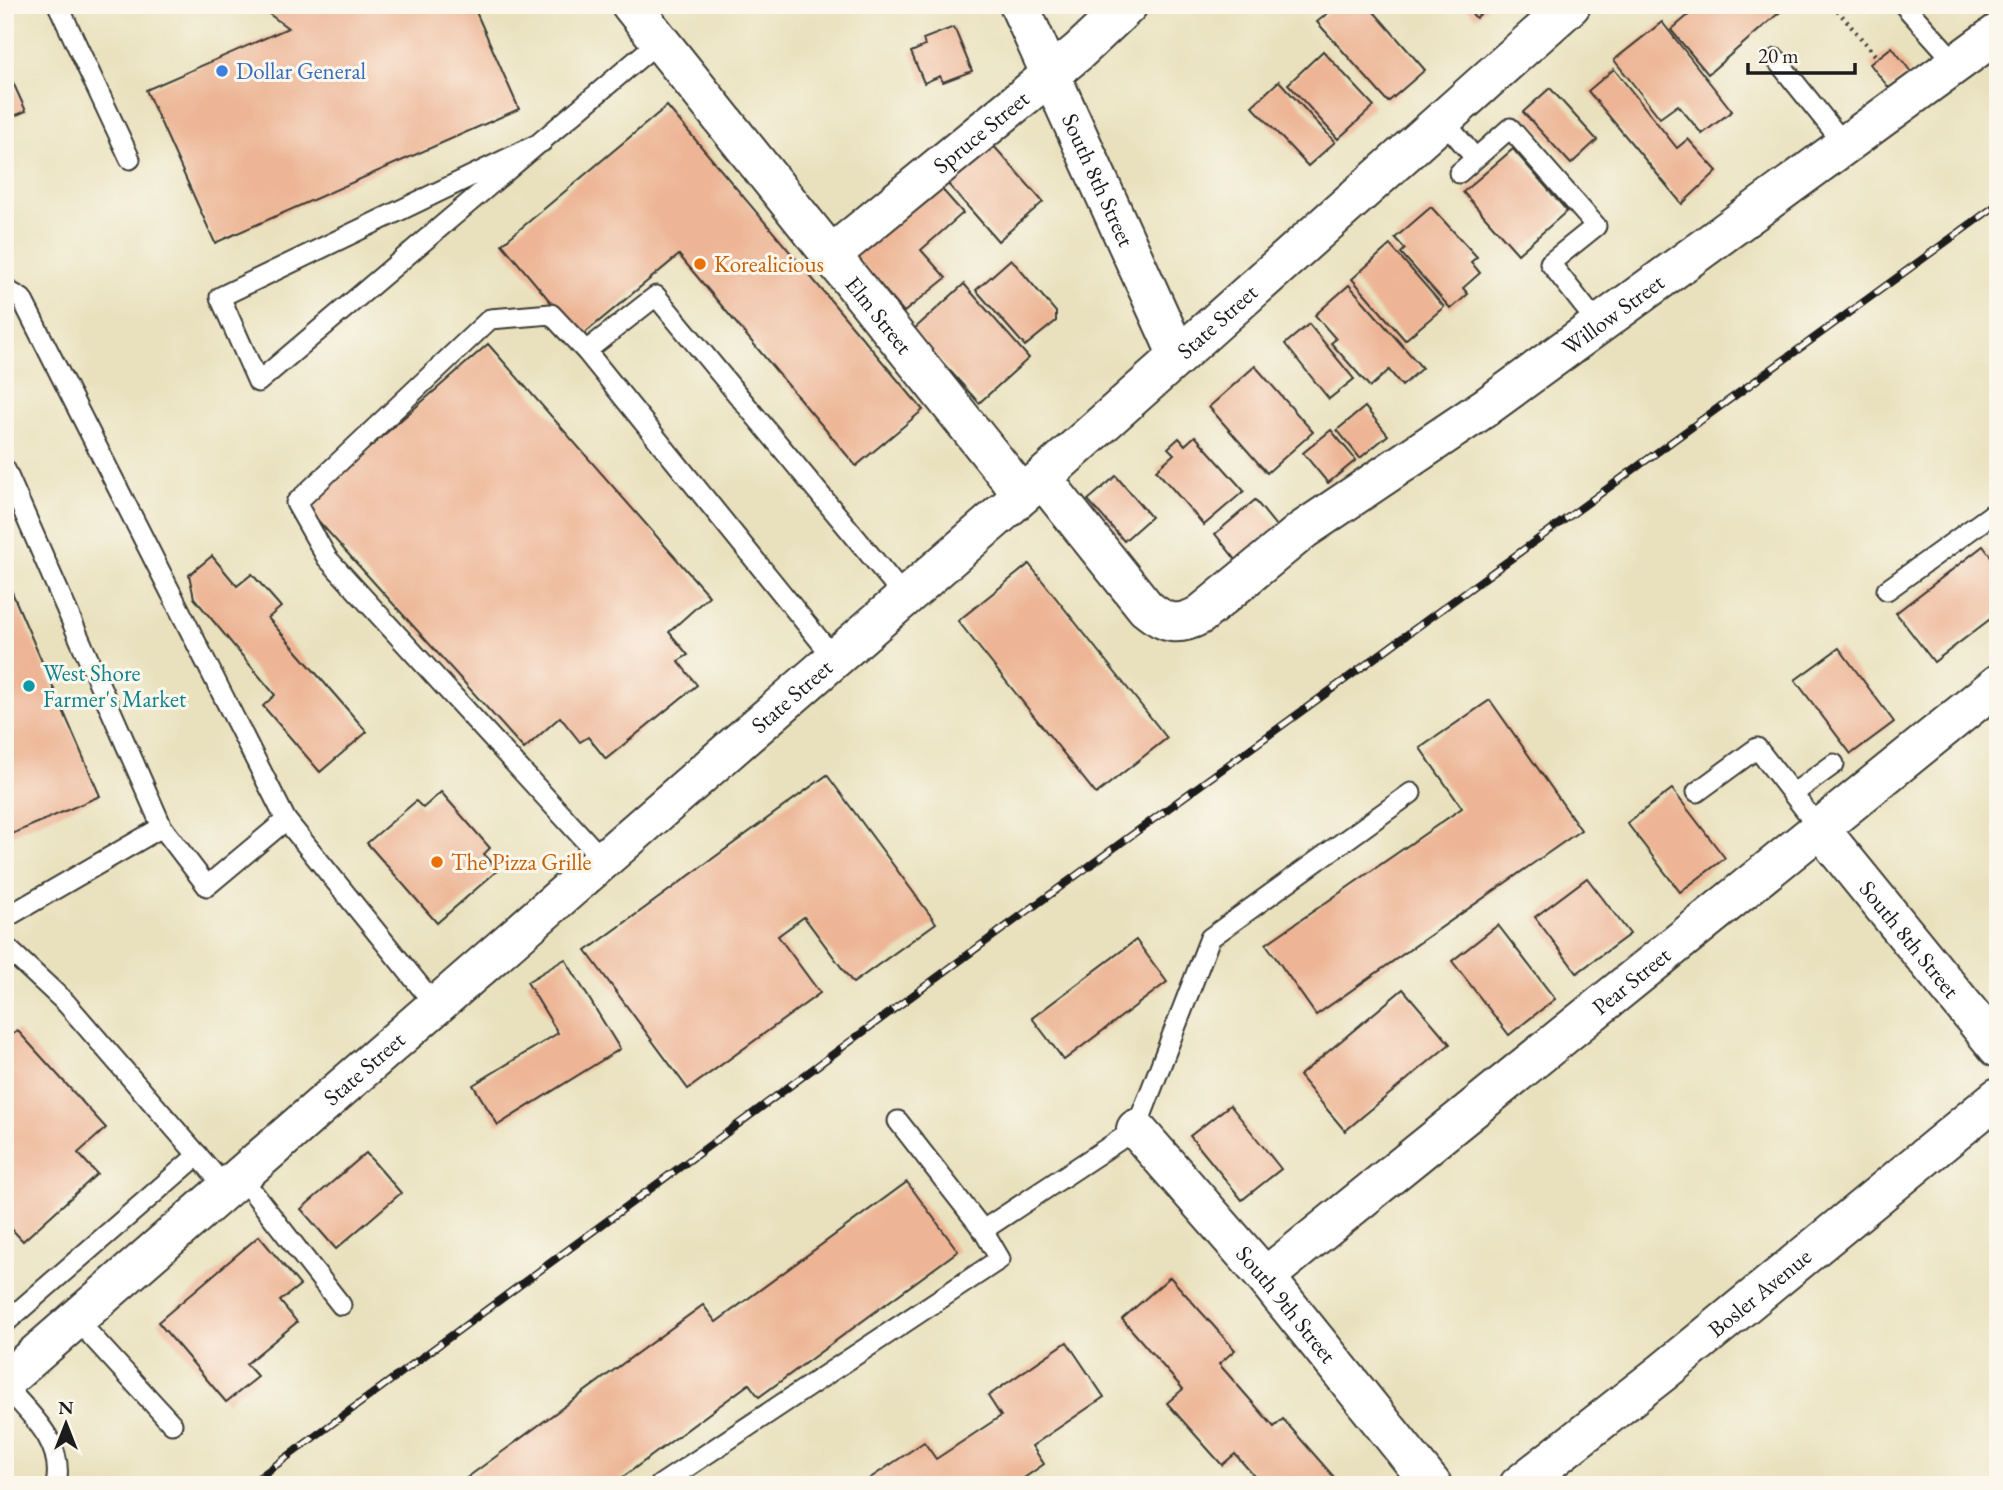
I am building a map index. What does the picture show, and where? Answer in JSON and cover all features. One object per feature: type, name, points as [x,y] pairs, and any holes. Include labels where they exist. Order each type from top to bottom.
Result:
[{"type":"street","name":"Elm Street","points":[[631,5],[831,255],[1032,486],[1146,608],[1160,620],[1172,624],[1187,622],[1226,595]]},
{"type":"street","name":"South 8th Street","points":[[1019,5],[1178,356]]},
{"type":"street","name":"Spruce Street","points":[[831,255],[1050,74],[1128,5]]},
{"type":"street","name":"State Street","points":[[5,1381],[1032,486],[1571,5]]},
{"type":"street","points":[[1994,5],[1998,10]]},
{"type":"street","name":"Willow Street","points":[[1226,595],[1303,530],[1486,407],[1998,33]]},
{"type":"street","name":"Pear Street","points":[[1265,1278],[1998,684]]},
{"type":"street","name":"South 8th Street","points":[[1820,829],[1998,1048]]},
{"type":"street","name":"Bosler Avenue","points":[[1519,1485],[1663,1372],[1998,1097]]},
{"type":"street","name":"South 9th Street","points":[[1136,1129],[1265,1278],[1432,1485]]},
{"type":"lane","points":[[58,5],[131,159]]},
{"type":"lane","points":[[1904,5],[1957,64]]},
{"type":"lane","points":[[542,142],[220,297],[258,382],[521,160],[542,142],[658,42]]},
{"type":"lane","points":[[1776,59],[1845,145]]},
{"type":"lane","points":[[1444,121],[1475,158]]},
{"type":"lane","points":[[1459,173],[1510,128],[1596,226],[1550,263],[1598,324]]},
{"type":"lane","points":[[5,289],[22,299],[286,820],[436,1006]]},
{"type":"lane","points":[[586,351],[656,296],[904,596]]},
{"type":"lane","points":[[603,860],[327,558],[296,503],[490,319],[551,314],[586,351],[834,659]]},
{"type":"lane","points":[[5,469],[162,827],[207,886],[286,820]]},
{"type":"lane","points":[[1887,590],[1998,510]]},
{"type":"lane","points":[[1697,792],[1758,748],[1820,829]]},
{"type":"lane","points":[[1794,793],[1834,764]]},
{"type":"lane","points":[[983,1230],[1136,1129],[1210,938],[1411,793]]},
{"type":"lane","points":[[5,918],[162,827]]},
{"type":"lane","points":[[5,946],[66,1003],[198,1155],[234,1183],[341,1305]]},
{"type":"lane","points":[[660,1485],[1000,1259],[983,1230],[898,1121]]},
{"type":"lane","points":[[5,1323],[198,1155]]},
{"type":"lane","points":[[76,1319],[172,1424]]},
{"type":"lane","points":[[5,1386],[48,1435],[57,1455],[55,1485]]},
{"type":"path","points":[[1833,5],[1876,56]]},
{"type":"building","points":[[257,5],[473,5],[519,109],[215,243],[146,90],[288,28]]},
{"type":"building","points":[[1337,5],[1368,5],[1425,70],[1388,102],[1317,22]]},
{"type":"building","points":[[1464,5],[1490,5],[1476,18]]},
{"type":"building","points":[[1700,5],[1775,5],[1780,12],[1708,74],[1671,30]]},
{"type":"building","points":[[1662,22],[1732,111],[1702,134],[1678,105],[1660,118],[1614,60]]},
{"type":"building","points":[[954,27],[972,71],[943,82],[940,76],[924,83],[911,52],[925,46],[923,39]]},
{"type":"building","points":[[1892,47],[1911,72],[1889,88],[1870,64]]},
{"type":"building","points":[[1323,51],[1374,106],[1338,139],[1288,84]]},
{"type":"building","points":[[5,65],[26,111],[5,120]]},
{"type":"building","points":[[1614,69],[1677,148],[1688,139],[1717,171],[1682,204],[1588,91]]},
{"type":"building","points":[[1279,81],[1335,142],[1308,166],[1252,106]]},
{"type":"building","points":[[1550,88],[1597,140],[1571,164],[1523,112]]},
{"type":"building","points":[[667,106],[923,410],[856,466],[679,255],[580,337],[502,244]]},
{"type":"building","points":[[986,137],[1043,202],[998,241],[941,176]]},
{"type":"building","points":[[1513,149],[1567,211],[1518,254],[1463,192]]},
{"type":"building","points":[[932,178],[963,213],[921,250],[946,278],[904,312],[855,256]]},
{"type":"building","points":[[1431,207],[1477,257],[1471,262],[1480,273],[1463,288],[1468,294],[1451,309],[1401,253],[1405,249],[1395,238]]},
{"type":"building","points":[[1390,245],[1444,307],[1405,340],[1352,279]]},
{"type":"building","points":[[1011,259],[1056,312],[1056,321],[1025,346],[976,290]]},
{"type":"building","points":[[964,284],[1029,358],[979,403],[913,330]]},
{"type":"building","points":[[1349,285],[1422,368],[1402,386],[1389,370],[1370,387],[1331,343],[1336,339],[1315,315]]},
{"type":"building","points":[[1309,324],[1354,379],[1329,399],[1285,344]]},
{"type":"building","points":[[488,344],[709,596],[669,632],[688,655],[678,661],[697,685],[606,759],[588,737],[580,742],[560,717],[524,749],[304,505]]},
{"type":"building","points":[[1255,366],[1313,432],[1267,473],[1209,407]]},
{"type":"building","points":[[1365,407],[1388,435],[1360,458],[1337,430]]},
{"type":"building","points":[[1331,430],[1356,460],[1328,483],[1303,453]]},
{"type":"building","points":[[1195,436],[1244,491],[1204,525],[1156,470],[1174,454],[1168,448],[1179,438],[1185,445]]},
{"type":"building","points":[[1116,476],[1151,517],[1124,541],[1088,500]]},
{"type":"building","points":[[1255,500],[1277,527],[1236,560],[1215,534]]},
{"type":"building","points":[[1983,546],[1998,566],[1998,613],[1934,662],[1896,613]]},
{"type":"building","points":[[212,556],[237,586],[252,574],[281,607],[268,618],[367,732],[320,772],[263,706],[275,695],[194,598],[189,575]]},
{"type":"building","points":[[1029,564],[1167,738],[1096,794],[958,621]]},
{"type":"building","name":"West Shore Farmer's Market","points":[[5,576],[100,796],[5,837]]},
{"type":"building","points":[[1839,648],[1894,722],[1851,754],[1795,680]]},
{"type":"building","points":[[1490,700],[1581,830],[1316,1015],[1266,944],[1462,808],[1420,748]]},
{"type":"building","points":[[827,775],[936,923],[853,983],[804,917],[778,936],[820,993],[688,1089],[586,951]]},
{"type":"building","points":[[1672,789],[1725,858],[1680,892],[1627,823]]},
{"type":"building","name":"The Pizza Grille","points":[[441,792],[490,848],[484,854],[498,870],[437,923],[367,843],[416,801],[423,808]]},
{"type":"building","points":[[1587,878],[1630,934],[1577,973],[1535,917]]},
{"type":"building","points":[[1498,925],[1555,999],[1509,1035],[1452,961]]},
{"type":"building","points":[[1136,940],[1167,982],[1064,1060],[1032,1018]]},
{"type":"building","points":[[565,959],[620,1049],[498,1125],[473,1085],[558,1033],[527,982]]},
{"type":"building","points":[[1403,989],[1450,1044],[1345,1131],[1299,1076]]},
{"type":"building","points":[[17,1030],[106,1128],[78,1153],[97,1174],[23,1241],[5,1222],[5,1040]]},
{"type":"building","points":[[1230,1105],[1281,1169],[1242,1200],[1190,1136]]},
{"type":"building","points":[[366,1153],[401,1193],[336,1249],[301,1209]]},
{"type":"building","points":[[907,1182],[958,1251],[759,1397],[749,1384],[612,1485],[457,1485],[703,1305],[716,1322]]},
{"type":"building","points":[[259,1236],[300,1285],[280,1301],[297,1322],[246,1364],[258,1377],[226,1402],[158,1322]]},
{"type":"building","points":[[1170,1277],[1235,1350],[1219,1364],[1274,1427],[1283,1419],[1341,1485],[1262,1485],[1235,1454],[1222,1465],[1167,1403],[1183,1389],[1122,1319]]},
{"type":"building","points":[[1067,1342],[1104,1397],[1032,1446],[1044,1464],[1014,1485],[860,1485],[924,1442],[936,1459],[1001,1416],[988,1396]]},
{"type":"railway","points":[[249,1485],[1000,931],[1998,204]]},
{"type":"place","name":"Dollar General","points":[[222,71]]},
{"type":"place","name":"Korealicious","points":[[700,264]]},
{"type":"place","name":"West Shore Farmer's Market","points":[[29,686]]},
{"type":"place","name":"The Pizza Grille","points":[[437,862]]}]
